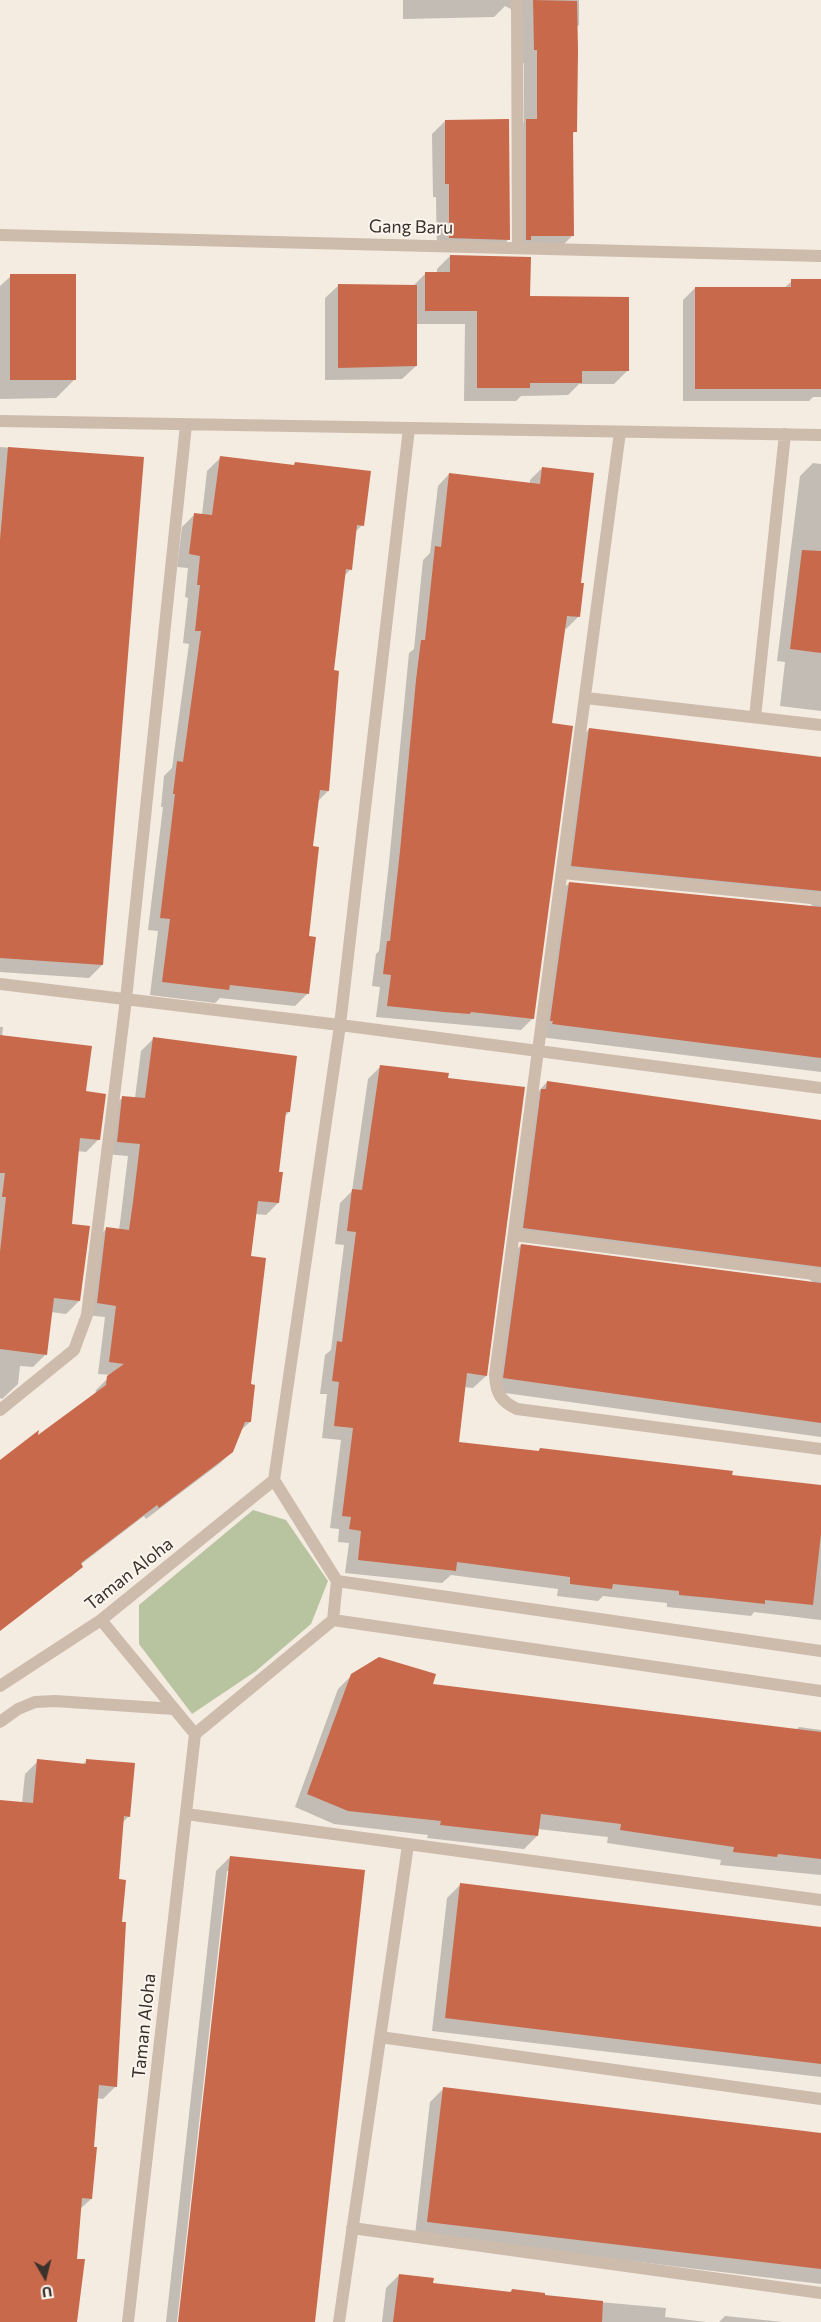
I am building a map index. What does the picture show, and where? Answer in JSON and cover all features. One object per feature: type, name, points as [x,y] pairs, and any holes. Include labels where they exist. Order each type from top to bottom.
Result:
[{"type":"street","points":[[517,0],[518,248]]},
{"type":"street","name":"Gang Baru","points":[[0,235],[821,256]]},
{"type":"street","points":[[0,422],[821,435]]},
{"type":"street","points":[[0,1410],[74,1350],[87,1315],[126,999],[186,425]]},
{"type":"street","points":[[101,1620],[195,1734],[333,1620],[337,1581],[274,1480],[340,1025],[409,428]]},
{"type":"street","points":[[620,432],[495,1375],[495,1389],[499,1397],[507,1404],[516,1408],[821,1449]]},
{"type":"street","points":[[755,717],[785,434]]},
{"type":"street","points":[[586,698],[821,725]]},
{"type":"street","points":[[562,873],[821,899]]},
{"type":"street","points":[[0,984],[340,1025],[821,1088]]},
{"type":"street","points":[[514,1235],[821,1275]]},
{"type":"street","name":"Taman Aloha","points":[[0,1686],[101,1620],[274,1480]]},
{"type":"street","points":[[337,1581],[821,1651]]},
{"type":"street","points":[[333,1620],[821,1691]]},
{"type":"street","points":[[0,1722],[18,1709],[35,1702],[56,1701],[174,1709]]},
{"type":"street","name":"Taman Aloha","points":[[128,2322],[195,1734]]},
{"type":"street","points":[[186,1814],[821,1900]]},
{"type":"street","points":[[339,2322],[408,1845]]},
{"type":"street","points":[[380,2037],[821,2099]]},
{"type":"street","points":[[352,2228],[821,2293]]},
{"type":"green space","points":[[253,1510],[286,1520],[328,1581],[311,1624],[256,1671],[192,1714],[139,1644],[139,1605]]},
{"type":"building","points":[[533,0],[577,1],[577,132],[573,132],[574,236],[531,236],[531,240],[526,240],[526,119],[537,119],[537,50],[534,50]]},
{"type":"building","points":[[509,119],[510,240],[449,238],[449,184],[445,184],[445,120]]},
{"type":"building","points":[[450,255],[531,257],[530,296],[629,297],[629,371],[582,371],[582,383],[530,383],[530,388],[477,388],[477,311],[425,311],[425,272],[450,272]]},
{"type":"building","points":[[10,274],[76,274],[76,380],[10,380]]},
{"type":"building","points":[[791,279],[821,279],[821,389],[695,389],[695,287],[791,287]]},
{"type":"building","points":[[338,284],[417,285],[417,366],[338,368]]},
{"type":"building","points":[[8,447],[144,457],[103,965],[0,958],[0,540]]},
{"type":"building","points":[[220,456],[294,465],[295,462],[371,471],[364,526],[357,525],[352,570],[346,569],[334,670],[339,671],[329,791],[320,790],[313,846],[319,847],[309,936],[316,937],[309,994],[230,985],[229,990],[162,982],[170,919],[160,918],[175,794],[173,794],[177,761],[183,762],[201,631],[195,631],[200,585],[197,585],[200,556],[189,554],[194,513],[212,515]]},
{"type":"building","points":[[542,467],[594,473],[581,583],[584,583],[580,617],[567,616],[552,723],[573,726],[534,1019],[387,1006],[391,975],[383,974],[387,941],[390,941],[416,680],[421,640],[425,640],[435,546],[441,547],[449,473],[540,484]]},
{"type":"building","points":[[802,550],[821,551],[821,653],[790,649]]},
{"type":"building","points":[[589,728],[821,757],[821,891],[571,866]]},
{"type":"building","points":[[569,882],[821,907],[821,1058],[552,1024],[553,1021],[550,1021]]},
{"type":"building","points":[[0,1035],[92,1046],[86,1091],[106,1094],[100,1140],[80,1138],[72,1224],[90,1226],[80,1301],[54,1298],[47,1355],[0,1349],[0,1252],[6,1197],[2,1197],[5,1173],[0,1173]]},
{"type":"building","points":[[153,1037],[297,1056],[290,1112],[286,1112],[279,1172],[283,1172],[279,1203],[258,1201],[251,1256],[266,1258],[251,1384],[255,1385],[251,1422],[245,1422],[233,1452],[159,1508],[157,1505],[81,1563],[83,1567],[0,1631],[0,1460],[39,1430],[38,1435],[106,1385],[107,1376],[124,1364],[109,1362],[116,1306],[97,1303],[106,1227],[129,1230],[133,1202],[140,1144],[117,1142],[122,1096],[145,1098]]},
{"type":"building","points":[[380,1065],[449,1073],[448,1078],[525,1087],[487,1376],[467,1373],[459,1442],[539,1451],[540,1448],[733,1471],[732,1475],[821,1485],[821,1534],[813,1605],[765,1600],[765,1604],[679,1595],[679,1591],[613,1584],[612,1589],[570,1584],[570,1577],[457,1562],[456,1571],[358,1560],[361,1531],[349,1529],[351,1517],[342,1516],[353,1428],[334,1426],[339,1382],[332,1381],[337,1341],[342,1342],[356,1232],[347,1231],[352,1189],[362,1190]]},
{"type":"building","points":[[547,1081],[821,1120],[821,1267],[523,1228],[541,1089],[546,1089]]},
{"type":"building","points":[[521,1244],[821,1283],[821,1423],[503,1378]]},
{"type":"building","points":[[379,1657],[436,1674],[433,1684],[821,1732],[821,1859],[778,1854],[777,1857],[733,1852],[734,1847],[620,1830],[621,1824],[541,1814],[538,1836],[440,1825],[441,1821],[348,1811],[307,1794],[351,1674]]},
{"type":"building","points":[[37,1759],[86,1764],[86,1759],[135,1763],[130,1817],[124,1816],[119,1879],[126,1880],[122,1922],[126,1922],[117,2087],[99,2085],[94,2147],[97,2147],[92,2199],[82,2198],[77,2259],[85,2259],[77,2322],[0,2322],[0,1800],[33,1803]]},
{"type":"building","points":[[230,1856],[365,1870],[315,2322],[178,2322]]},
{"type":"building","points":[[460,1883],[821,1927],[821,2064],[445,2018]]},
{"type":"building","points":[[443,2087],[821,2133],[821,2269],[427,2222]]},
{"type":"building","points":[[399,2274],[434,2278],[433,2283],[511,2292],[512,2289],[545,2293],[545,2295],[603,2301],[602,2322],[393,2322]]}]
